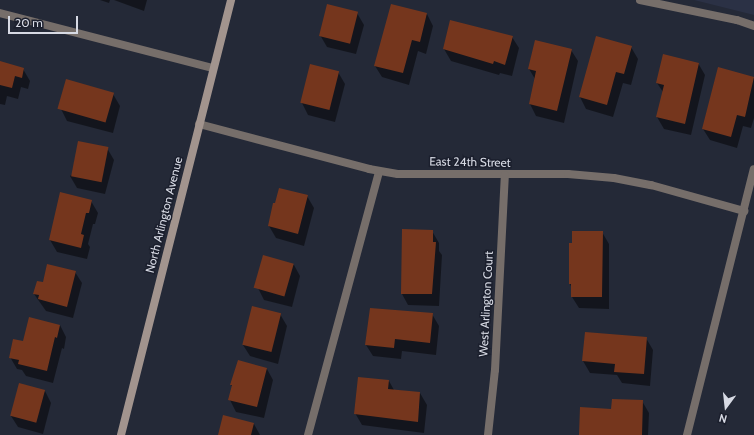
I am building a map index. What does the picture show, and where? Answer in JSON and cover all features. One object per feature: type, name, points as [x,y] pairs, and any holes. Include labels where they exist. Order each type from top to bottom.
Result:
[{"type":"main road","name":"North Arlington Avenue","points":[[121,435],[230,0]]},
{"type":"street","points":[[640,0],[736,20],[754,26]]},
{"type":"street","points":[[0,13],[213,68]]},
{"type":"street","name":"East 24th Street","points":[[199,124],[379,171],[398,174],[568,174],[614,178],[651,185],[744,211]]},
{"type":"street","points":[[688,435],[754,169]]},
{"type":"street","points":[[308,435],[379,171]]},
{"type":"street","name":"West Arlington Court","points":[[488,435],[495,370],[505,175]]},
{"type":"shaded area","points":[[694,0],[754,0],[754,15]]},
{"type":"building","points":[[327,4],[358,12],[350,44],[319,36]]},
{"type":"building","points":[[391,4],[427,13],[420,42],[412,40],[403,73],[374,66]]},
{"type":"building","points":[[450,20],[513,36],[505,65],[494,61],[493,64],[443,49]]},
{"type":"building","points":[[596,36],[632,46],[624,74],[616,72],[607,105],[579,97]]},
{"type":"building","points":[[535,40],[572,49],[557,111],[529,104],[536,71],[528,69]]},
{"type":"building","points":[[663,54],[699,63],[685,124],[656,117],[664,85],[656,83]]},
{"type":"building","points":[[0,61],[24,68],[22,78],[15,76],[12,88],[0,85]]},
{"type":"building","points":[[310,64],[339,71],[329,110],[300,103]]},
{"type":"building","points":[[718,67],[754,77],[745,117],[737,115],[731,137],[702,129]]},
{"type":"building","points":[[66,79],[114,93],[106,123],[57,109]]},
{"type":"building","points":[[78,141],[108,147],[102,182],[71,176]]},
{"type":"building","points":[[279,188],[308,195],[298,234],[268,226],[273,203],[275,203]]},
{"type":"building","points":[[60,192],[92,200],[89,213],[86,213],[81,234],[84,235],[81,248],[49,240]]},
{"type":"building","points":[[402,229],[433,230],[433,242],[436,242],[432,294],[401,294]]},
{"type":"building","points":[[572,231],[603,231],[602,297],[571,297],[571,284],[569,284],[569,243],[572,243]]},
{"type":"building","points":[[263,255],[294,264],[284,297],[254,288]]},
{"type":"building","points":[[47,264],[76,271],[67,307],[38,299],[39,295],[33,294],[37,281],[43,282]]},
{"type":"building","points":[[252,306],[281,313],[271,352],[242,345]]},
{"type":"building","points":[[370,308],[433,313],[430,343],[395,339],[394,348],[365,345]]},
{"type":"building","points":[[29,317],[60,325],[57,338],[55,337],[47,371],[18,364],[19,360],[9,358],[13,339],[23,341]]},
{"type":"building","points":[[585,332],[647,337],[644,374],[614,372],[615,364],[582,361]]},
{"type":"building","points":[[238,360],[267,368],[257,407],[228,400],[232,385],[230,385]]},
{"type":"building","points":[[358,377],[389,380],[388,389],[420,392],[418,422],[354,414]]},
{"type":"building","points":[[19,383],[45,390],[36,423],[10,416]]},
{"type":"building","points":[[612,399],[643,400],[642,435],[579,435],[580,407],[611,409]]},
{"type":"building","points":[[223,415],[254,423],[251,435],[218,435]]}]
